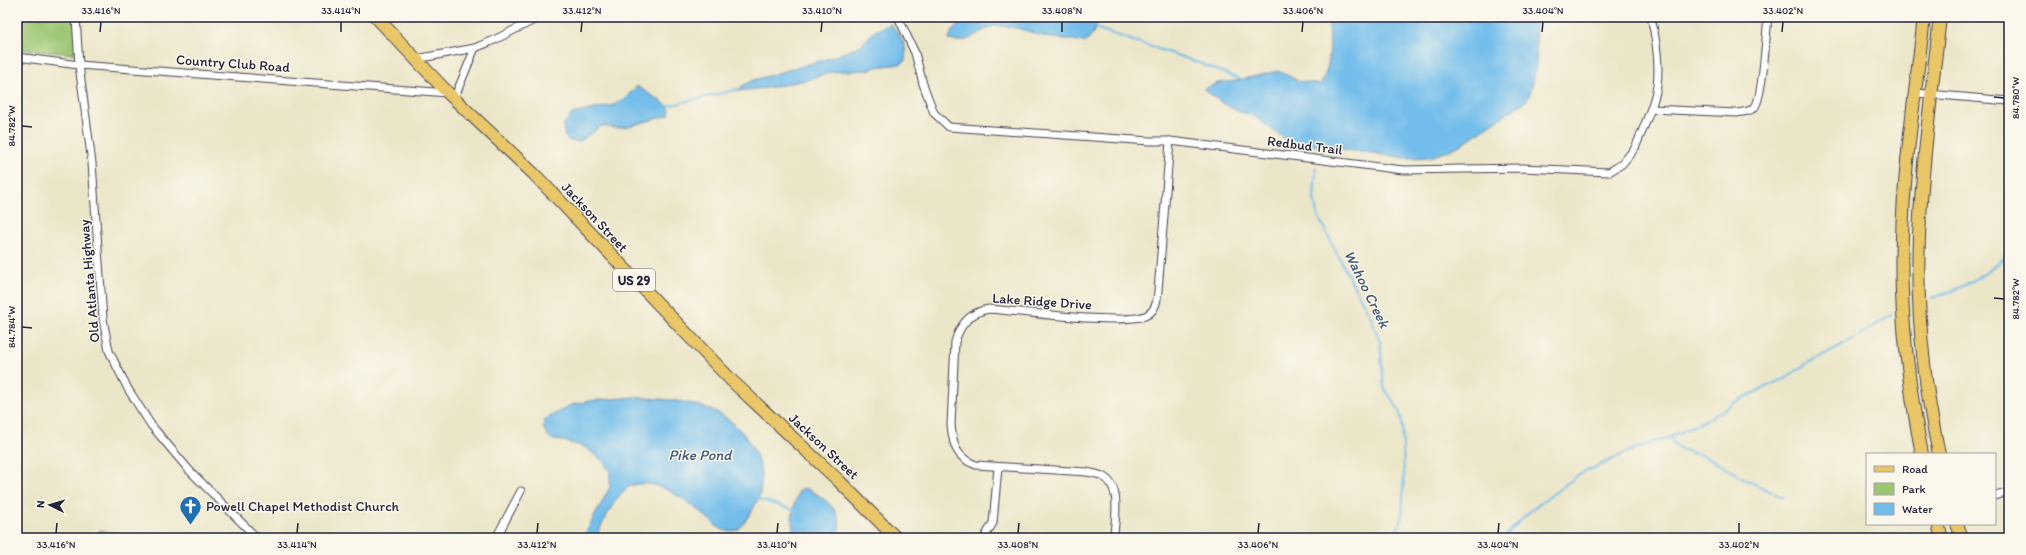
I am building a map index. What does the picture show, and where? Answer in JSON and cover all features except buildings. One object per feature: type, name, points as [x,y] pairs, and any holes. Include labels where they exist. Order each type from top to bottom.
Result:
[{"type":"main road","name":"Jackson Street","points":[[376,17],[451,96],[534,174],[732,381],[839,481],[896,538]]},
{"type":"main road","points":[[1922,453],[1908,363],[1903,298],[1902,238],[1905,175],[1924,17]]},
{"type":"main road","points":[[1939,453],[1926,378],[1920,297],[1919,231],[1940,17]]},
{"type":"main road","points":[[1938,525],[1942,538]]},
{"type":"main road","points":[[1957,525],[1962,538]]},
{"type":"street","name":"Old Atlanta Highway","points":[[76,17],[79,65],[92,163],[100,290],[109,352],[128,389],[151,425],[189,470],[257,538]]},
{"type":"street","points":[[416,59],[475,48],[540,17]]},
{"type":"street","name":"Redbud Trail","points":[[898,17],[915,53],[923,84],[934,113],[949,127],[1150,141],[1170,140],[1403,170],[1523,168],[1609,172],[1622,164],[1635,148],[1655,98],[1658,71],[1657,49],[1651,17]]},
{"type":"street","points":[[1651,109],[1736,113],[1747,112],[1755,108],[1762,78],[1768,17]]},
{"type":"street","points":[[451,96],[475,48]]},
{"type":"street","name":"Country Club Road","points":[[17,57],[79,65],[451,96]]},
{"type":"street","points":[[1916,93],[2009,101]]},
{"type":"street","name":"Lake Ridge Drive","points":[[1114,535],[1116,503],[1112,485],[1104,477],[1087,472],[976,465],[966,461],[960,455],[955,445],[952,425],[955,342],[958,332],[971,316],[980,311],[989,309],[1121,319],[1146,315],[1154,310],[1158,291],[1170,140]]},
{"type":"street","points":[[984,538],[992,523],[998,467]]},
{"type":"street","points":[[496,538],[521,490]]},
{"type":"street","points":[[1996,496],[2009,492]]},
{"type":"green space","points":[[17,17],[78,17],[77,54],[17,49]]},
{"type":"green space","points":[[100,530],[133,538],[98,538]]},
{"type":"water","points":[[976,17],[1099,17],[1093,33],[1085,43],[1075,40],[1046,37],[1018,28],[1006,26],[987,29],[964,41],[949,40],[953,30],[956,27]]},
{"type":"water","points":[[1335,17],[1535,17],[1535,71],[1526,101],[1460,145],[1430,157],[1407,158],[1289,142],[1252,115],[1237,111],[1221,102],[1204,89],[1218,83],[1235,81],[1278,71],[1299,81],[1320,84],[1327,70],[1330,46],[1329,22]]},
{"type":"water","points":[[891,24],[902,39],[906,51],[905,61],[901,64],[876,67],[868,70],[832,72],[806,80],[767,88],[738,91],[742,86],[754,80],[833,57],[861,45],[875,31]]},
{"type":"water","points":[[637,86],[668,106],[670,110],[669,115],[627,127],[617,128],[601,126],[579,142],[569,141],[565,137],[563,125],[572,114],[613,105],[623,100]]},
{"type":"water","name":"Pike Pond","points":[[634,397],[674,400],[703,407],[722,415],[741,431],[755,452],[759,463],[761,487],[760,493],[752,510],[746,521],[738,530],[723,530],[682,498],[663,488],[644,484],[634,485],[621,493],[595,538],[583,538],[610,487],[610,471],[603,461],[585,447],[564,441],[554,440],[549,437],[543,428],[544,420],[571,405],[589,401]]},
{"type":"water","points":[[803,488],[816,494],[830,504],[838,517],[838,531],[831,534],[794,534],[792,518],[794,507],[799,491]]},
{"type":"waterway","points":[[1095,28],[1188,59],[1240,79]]},
{"type":"waterway","points":[[668,106],[739,89]]},
{"type":"waterway","name":"Wahoo Creek","points":[[1316,167],[1314,198],[1317,214],[1370,315],[1380,342],[1384,388],[1398,408],[1402,421],[1404,475],[1402,515],[1395,538]]},
{"type":"waterway","points":[[1932,298],[1964,286],[1983,275],[2009,253]]},
{"type":"waterway","points":[[1503,538],[1529,512],[1577,476],[1634,449],[1670,437],[1708,419],[1741,399],[1787,377],[1808,363],[1851,340],[1892,315]]},
{"type":"waterway","points":[[1670,437],[1681,449],[1704,456],[1753,483],[1784,497]]},
{"type":"waterway","points":[[758,499],[794,510]]},
{"type":"place","name":"Powell Chapel Methodist Church","points":[[190,526]]}]
